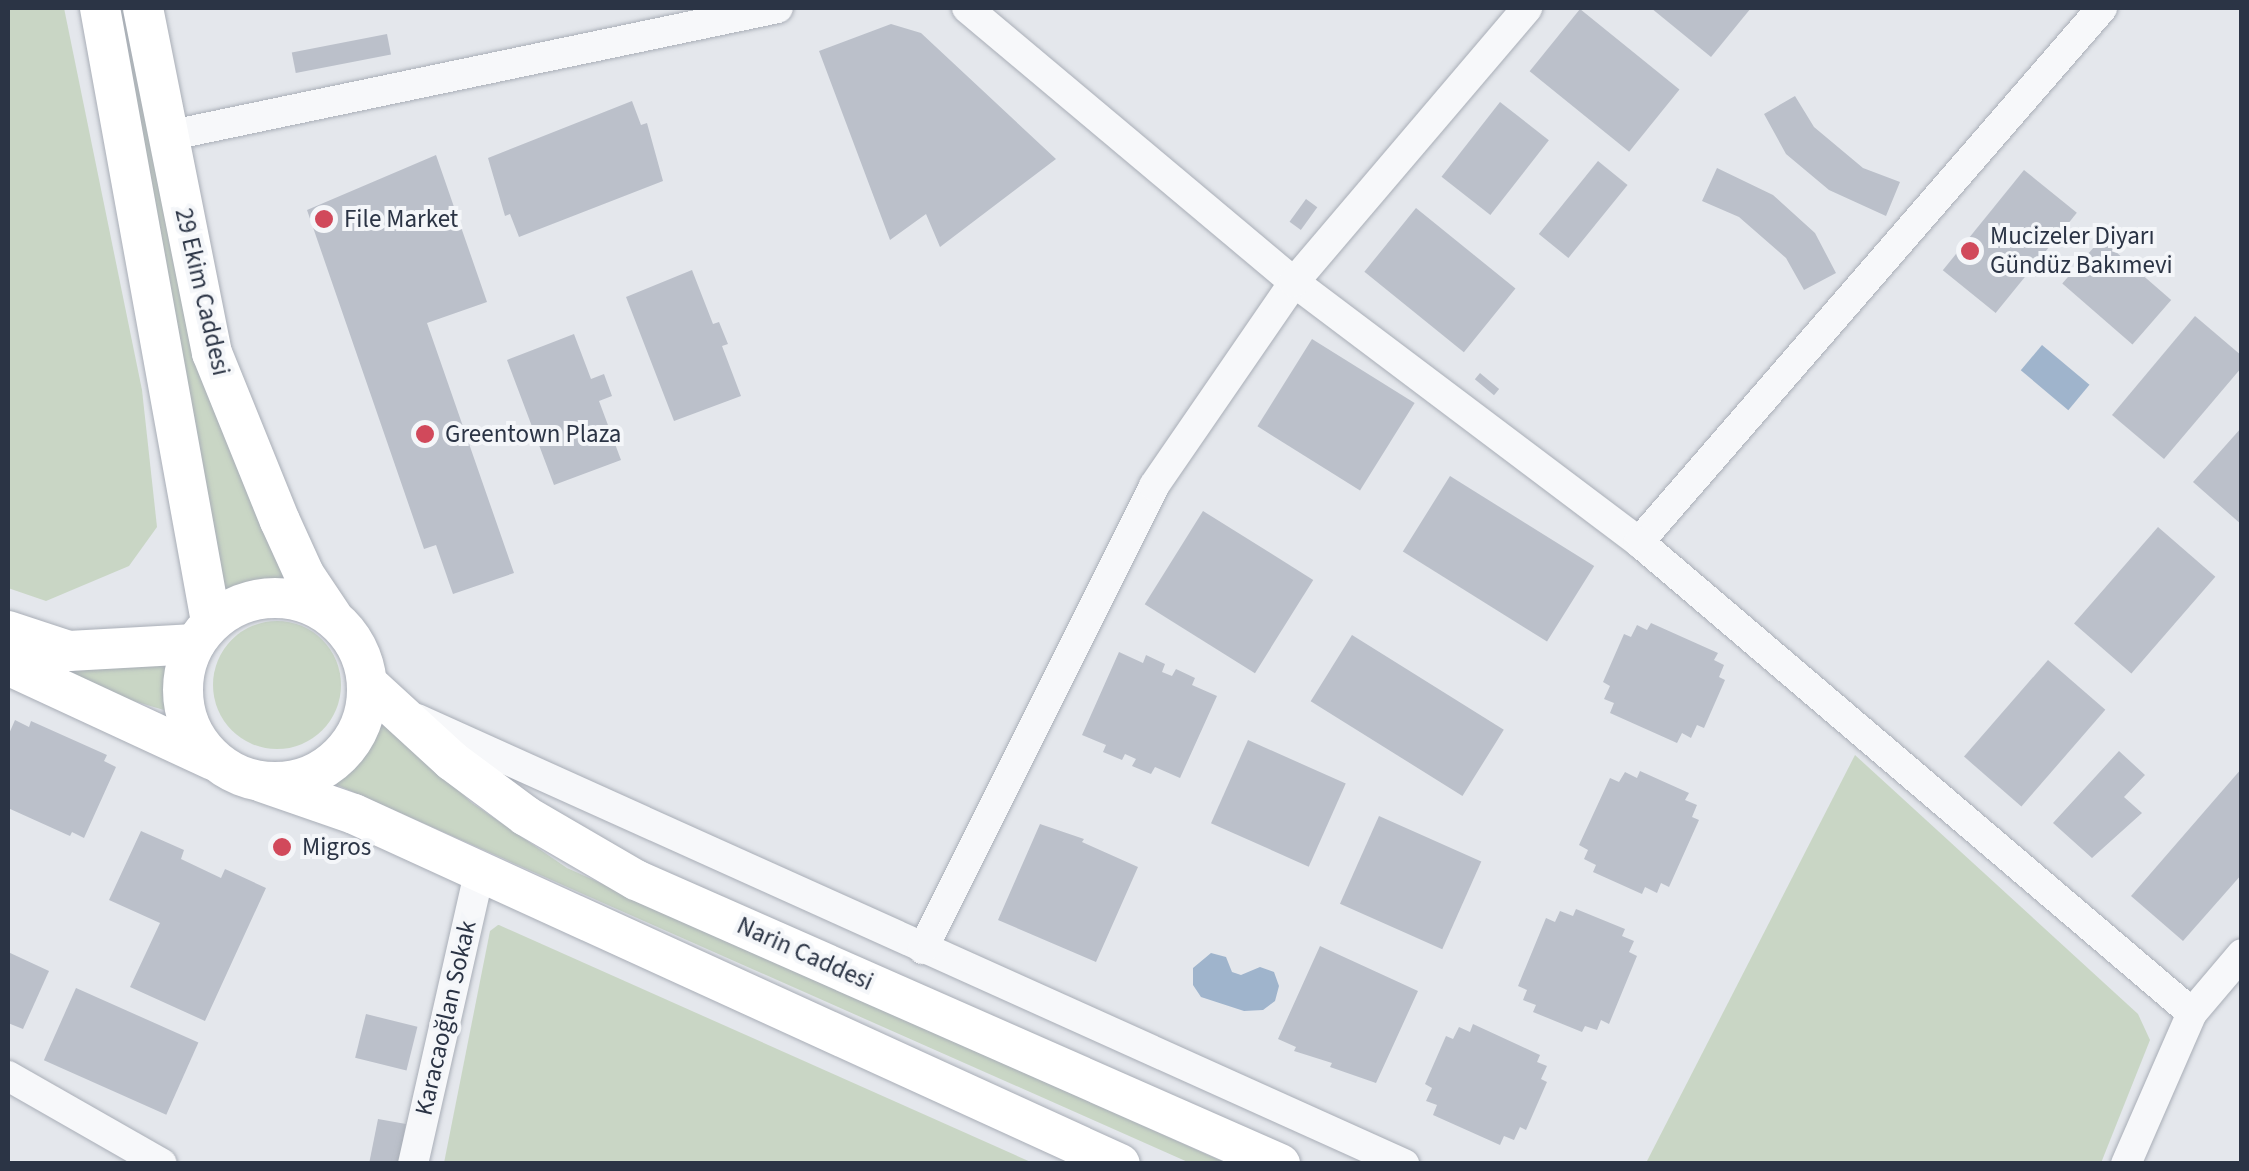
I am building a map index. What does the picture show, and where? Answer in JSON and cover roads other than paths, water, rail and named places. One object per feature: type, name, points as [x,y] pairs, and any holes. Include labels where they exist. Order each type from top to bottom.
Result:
[{"type":"main road","name":"29 Ekim Caddesi","points":[[100,8],[203,633]]},
{"type":"main road","name":"29 Ekim Caddesi","points":[[143,8],[212,353],[304,574],[332,616]]},
{"type":"main road","points":[[217,762],[187,720],[185,668],[203,633],[245,603],[284,597],[309,603],[332,616],[350,635],[383,697],[338,758],[316,774],[290,782],[262,782]]},
{"type":"main road","points":[[8,631],[69,651],[203,633]]},
{"type":"main road","points":[[8,666],[262,782],[354,814],[1120,1164]]},
{"type":"main road","name":"Narin Caddesi","points":[[383,697],[452,761],[526,816],[636,880],[1280,1164]]},
{"type":"street","points":[[167,136],[778,8]]},
{"type":"street","points":[[967,8],[1294,282],[1640,542],[2192,1013]]},
{"type":"street","points":[[924,948],[1154,486],[1294,282],[1528,8]]},
{"type":"street","points":[[1640,542],[2102,8]]},
{"type":"street","points":[[383,697],[924,948],[1404,1164]]},
{"type":"street","name":"Karacaoğlan Sokak","points":[[413,1164],[480,874]]},
{"type":"street","points":[[2126,1164],[2192,1013],[2242,954]]},
{"type":"street","points":[[8,1076],[162,1164]]},
{"type":"water","points":[[2042,345],[2089,385],[2068,410],[2021,370]]},
{"type":"water","points":[[1211,953],[1226,957],[1232,972],[1241,975],[1260,967],[1274,972],[1279,986],[1275,1001],[1263,1010],[1244,1011],[1201,997],[1193,985],[1193,968]]},
{"type":"place","name":"File Market","points":[[324,219]]},
{"type":"place","name":"Mucizeler Diyarı Gündüz Bakımevi","points":[[1970,251]]},
{"type":"place","name":"Greentown Plaza","points":[[425,434]]},
{"type":"place","name":"Migros","points":[[282,847]]}]
